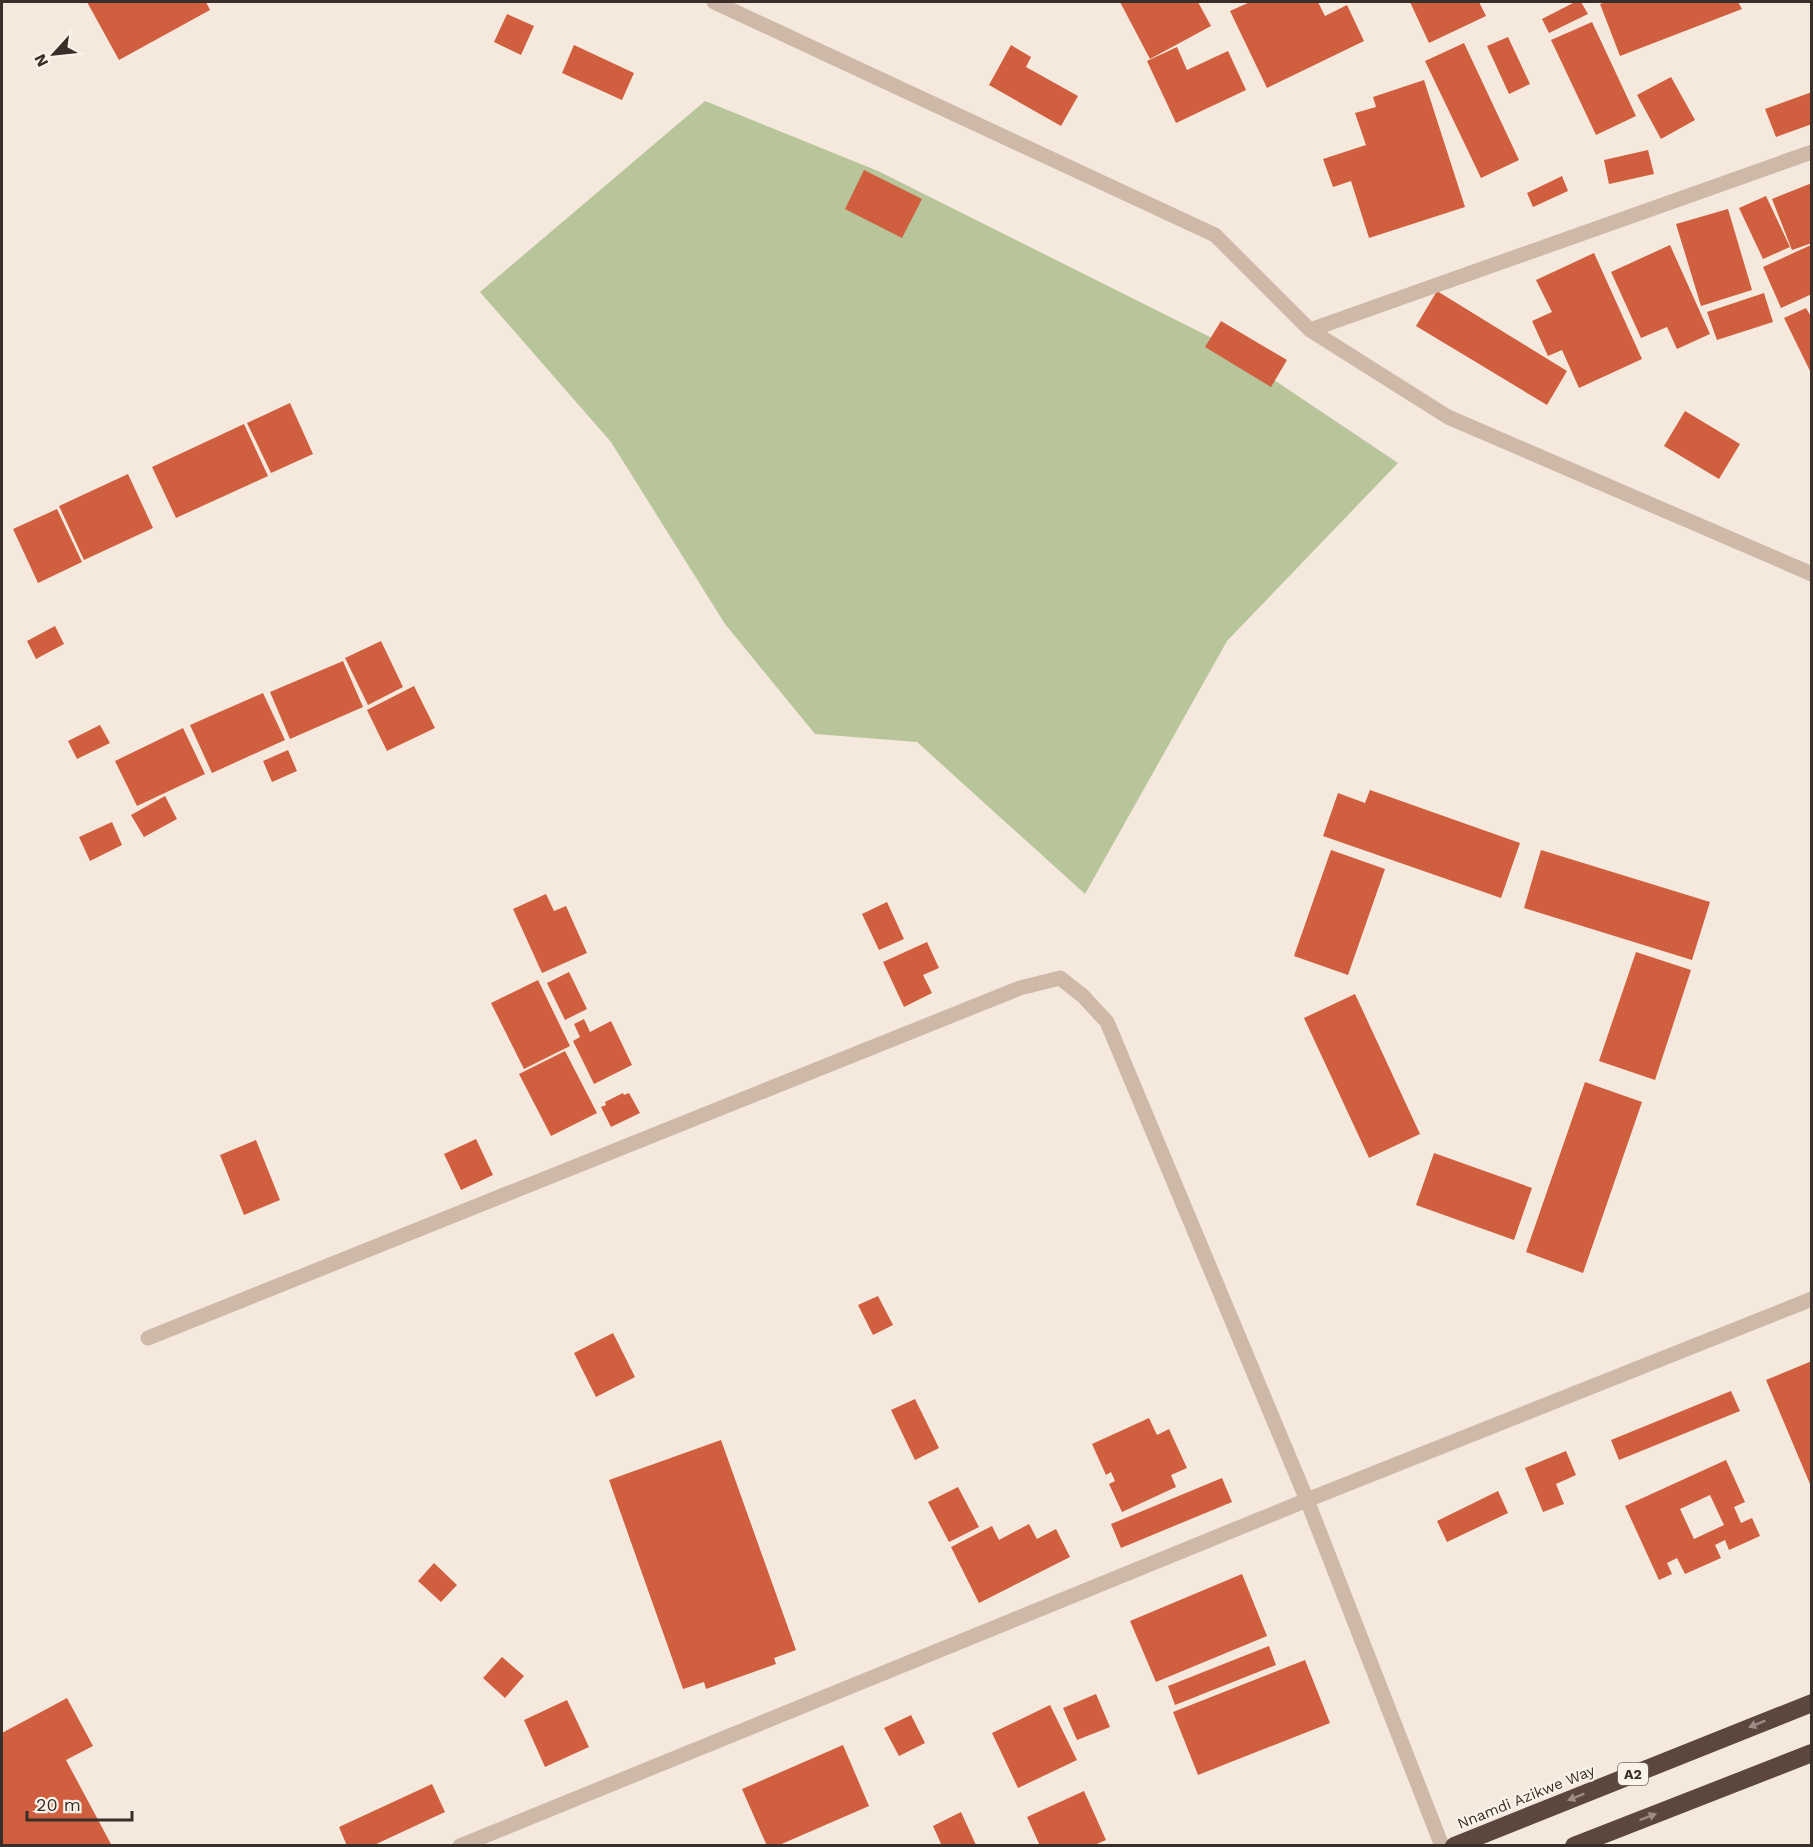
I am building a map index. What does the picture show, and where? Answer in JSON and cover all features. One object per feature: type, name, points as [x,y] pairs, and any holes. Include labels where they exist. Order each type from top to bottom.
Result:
[{"type":"highway","name":"Nnamdi Azikwe Way","points":[[1454,1845],[1812,1702]]},
{"type":"highway","points":[[1574,1845],[1812,1754]]},
{"type":"street","points":[[714,2],[1215,235],[1310,330],[1448,417],[1812,574]]},
{"type":"street","points":[[1310,330],[1812,152]]},
{"type":"street","points":[[148,1338],[1020,988],[1060,978],[1083,996],[1107,1022],[1307,1500],[1442,1845]]},
{"type":"street","points":[[460,1845],[1307,1500],[1812,1299]]},
{"type":"green space","points":[[705,101],[878,171],[1210,337],[1398,463],[1227,641],[1085,894],[917,742],[815,734],[725,624],[611,442],[480,292]]},
{"type":"building","points":[[87,2],[206,2],[210,10],[119,60]]},
{"type":"building","points":[[1120,2],[1198,2],[1211,26],[1150,59]]},
{"type":"building","points":[[1250,2],[1318,2],[1325,16],[1347,5],[1364,41],[1267,88],[1230,11]]},
{"type":"building","points":[[1410,2],[1479,2],[1486,16],[1429,43]]},
{"type":"building","points":[[1575,2],[1581,2],[1588,14],[1549,33],[1542,19]]},
{"type":"building","points":[[1607,2],[1738,2],[1742,9],[1620,56],[1600,4]]},
{"type":"building","points":[[507,14],[534,26],[521,55],[494,42]]},
{"type":"building","points":[[1592,22],[1636,116],[1596,135],[1551,40]]},
{"type":"building","points":[[1508,37],[1530,84],[1509,94],[1487,46]]},
{"type":"building","points":[[1464,43],[1519,160],[1481,178],[1425,61]]},
{"type":"building","points":[[574,45],[634,73],[622,100],[562,73]]},
{"type":"building","points":[[1011,45],[1031,57],[1026,67],[1078,96],[1061,126],[989,85]]},
{"type":"building","points":[[1177,47],[1187,70],[1228,51],[1246,90],[1176,123],[1147,61]]},
{"type":"building","points":[[1671,77],[1695,120],[1661,139],[1637,95]]},
{"type":"building","points":[[1424,80],[1465,207],[1369,238],[1351,181],[1333,187],[1323,159],[1366,145],[1355,113],[1376,107],[1373,97]]},
{"type":"building","points":[[1812,92],[1812,124],[1776,137],[1765,109]]},
{"type":"building","points":[[1648,150],[1654,174],[1609,184],[1604,160]]},
{"type":"building","points":[[864,170],[922,199],[902,238],[845,209]]},
{"type":"building","points":[[1562,176],[1568,191],[1533,207],[1527,193]]},
{"type":"building","points":[[1812,183],[1812,243],[1792,250],[1772,199]]},
{"type":"building","points":[[1766,196],[1790,247],[1763,259],[1739,208]]},
{"type":"building","points":[[1728,209],[1752,290],[1701,306],[1676,224]]},
{"type":"building","points":[[1670,245],[1710,334],[1677,349],[1667,327],[1641,338],[1611,272]]},
{"type":"building","points":[[1811,245],[1812,294],[1781,308],[1763,267]]},
{"type":"building","points":[[1594,253],[1642,359],[1579,388],[1562,350],[1548,356],[1532,321],[1552,312],[1536,280]]},
{"type":"building","points":[[1437,291],[1567,371],[1547,405],[1416,326]]},
{"type":"building","points":[[1764,293],[1773,322],[1717,340],[1707,312]]},
{"type":"building","points":[[1806,308],[1812,318],[1812,375],[1784,318]]},
{"type":"building","points":[[1221,321],[1287,360],[1271,387],[1205,347]]},
{"type":"building","points":[[290,403],[313,454],[271,473],[247,423]]},
{"type":"building","points":[[1685,411],[1740,444],[1719,479],[1664,446]]},
{"type":"building","points":[[244,424],[268,476],[176,518],[152,467]]},
{"type":"building","points":[[128,474],[153,528],[84,560],[59,506]]},
{"type":"building","points":[[57,509],[82,562],[38,583],[13,529]]},
{"type":"building","points":[[55,626],[64,644],[36,659],[27,641]]},
{"type":"building","points":[[381,641],[403,687],[368,705],[345,658]]},
{"type":"building","points":[[343,661],[363,707],[290,739],[270,692]]},
{"type":"building","points":[[414,686],[435,728],[387,751],[367,710]]},
{"type":"building","points":[[263,693],[285,740],[212,773],[190,725]]},
{"type":"building","points":[[100,725],[110,743],[77,759],[68,741]]},
{"type":"building","points":[[183,728],[205,774],[137,806],[115,761]]},
{"type":"building","points":[[288,750],[297,771],[272,782],[263,761]]},
{"type":"building","points":[[1370,790],[1520,843],[1501,898],[1323,836],[1338,793],[1365,803]]},
{"type":"building","points":[[165,796],[177,819],[144,837],[131,815]]},
{"type":"building","points":[[112,822],[122,845],[90,861],[79,837]]},
{"type":"building","points":[[1331,850],[1385,869],[1348,975],[1294,956]]},
{"type":"building","points":[[1541,850],[1710,902],[1692,960],[1524,908]]},
{"type":"building","points":[[546,894],[554,911],[566,906],[587,953],[542,973],[513,909]]},
{"type":"building","points":[[887,902],[904,939],[879,950],[862,914]]},
{"type":"building","points":[[927,942],[939,968],[923,975],[932,993],[904,1007],[883,962]]},
{"type":"building","points":[[1636,952],[1691,970],[1655,1080],[1599,1061]]},
{"type":"building","points":[[569,972],[587,1009],[565,1020],[547,983]]},
{"type":"building","points":[[538,980],[570,1046],[524,1069],[491,1003]]},
{"type":"building","points":[[1355,994],[1420,1134],[1369,1158],[1304,1018]]},
{"type":"building","points":[[584,1019],[590,1032],[611,1021],[632,1065],[594,1084],[573,1041],[580,1037],[574,1024]]},
{"type":"building","points":[[565,1051],[597,1113],[551,1136],[519,1074]]},
{"type":"building","points":[[1585,1082],[1642,1102],[1583,1273],[1526,1252]]},
{"type":"building","points":[[623,1093],[624,1095],[629,1093],[640,1113],[611,1127],[601,1107],[606,1105],[605,1102]]},
{"type":"building","points":[[476,1139],[493,1175],[461,1190],[444,1154]]},
{"type":"building","points":[[256,1140],[280,1200],[244,1215],[220,1155]]},
{"type":"building","points":[[1434,1153],[1532,1188],[1514,1240],[1416,1205]]},
{"type":"building","points":[[878,1296],[893,1325],[873,1335],[858,1305]]},
{"type":"building","points":[[613,1333],[635,1377],[596,1397],[574,1353]]},
{"type":"building","points":[[1812,1361],[1812,1483],[1810,1484],[1766,1380]]},
{"type":"building","points":[[1731,1391],[1740,1411],[1619,1460],[1611,1440]]},
{"type":"building","points":[[915,1399],[939,1448],[915,1460],[891,1410]]},
{"type":"building","points":[[1149,1418],[1157,1435],[1169,1429],[1187,1468],[1171,1475],[1176,1487],[1122,1512],[1109,1484],[1115,1481],[1111,1472],[1106,1475],[1092,1444]]},
{"type":"building","points":[[721,1440],[796,1650],[774,1658],[776,1664],[706,1689],[704,1682],[683,1689],[609,1480]]},
{"type":"building","points":[[1566,1451],[1576,1475],[1556,1484],[1564,1504],[1543,1512],[1525,1468]]},
{"type":"building","points":[[1726,1460],[1745,1502],[1734,1507],[1741,1523],[1752,1518],[1760,1536],[1729,1550],[1725,1540],[1715,1545],[1721,1558],[1685,1574],[1677,1558],[1667,1563],[1672,1574],[1659,1580],[1625,1506]],"holes":[[[1710,1495],[1724,1525],[1694,1539],[1680,1509]]]},
{"type":"building","points":[[1222,1478],[1232,1502],[1121,1548],[1111,1524]]},
{"type":"building","points":[[958,1487],[979,1527],[949,1542],[928,1502]]},
{"type":"building","points":[[1498,1491],[1508,1513],[1447,1542],[1437,1521]]},
{"type":"building","points":[[1029,1524],[1037,1539],[1056,1529],[1070,1557],[979,1603],[951,1547],[992,1526],[999,1540]]},
{"type":"building","points":[[434,1563],[457,1585],[441,1602],[418,1581]]},
{"type":"building","points":[[1242,1574],[1267,1636],[1156,1682],[1130,1621]]},
{"type":"building","points":[[1269,1646],[1276,1665],[1175,1705],[1168,1686]]},
{"type":"building","points":[[502,1657],[524,1676],[505,1698],[483,1678]]},
{"type":"building","points":[[1305,1660],[1330,1723],[1198,1775],[1173,1712]]},
{"type":"building","points":[[1096,1694],[1110,1727],[1077,1740],[1063,1708]]},
{"type":"building","points":[[67,1698],[93,1746],[66,1760],[112,1846],[2,1846],[2,1733]]},
{"type":"building","points":[[567,1700],[589,1747],[545,1767],[524,1720]]},
{"type":"building","points":[[1050,1705],[1077,1760],[1018,1788],[992,1733]]},
{"type":"building","points":[[911,1715],[925,1743],[899,1756],[884,1728]]},
{"type":"building","points":[[843,1745],[869,1806],[777,1846],[767,1846],[742,1789]]},
{"type":"building","points":[[432,1784],[445,1812],[372,1846],[347,1846],[339,1827]]},
{"type":"building","points":[[1084,1791],[1106,1840],[1092,1846],[1040,1846],[1027,1817]]},
{"type":"building","points":[[961,1812],[976,1845],[942,1846],[933,1826]]}]
